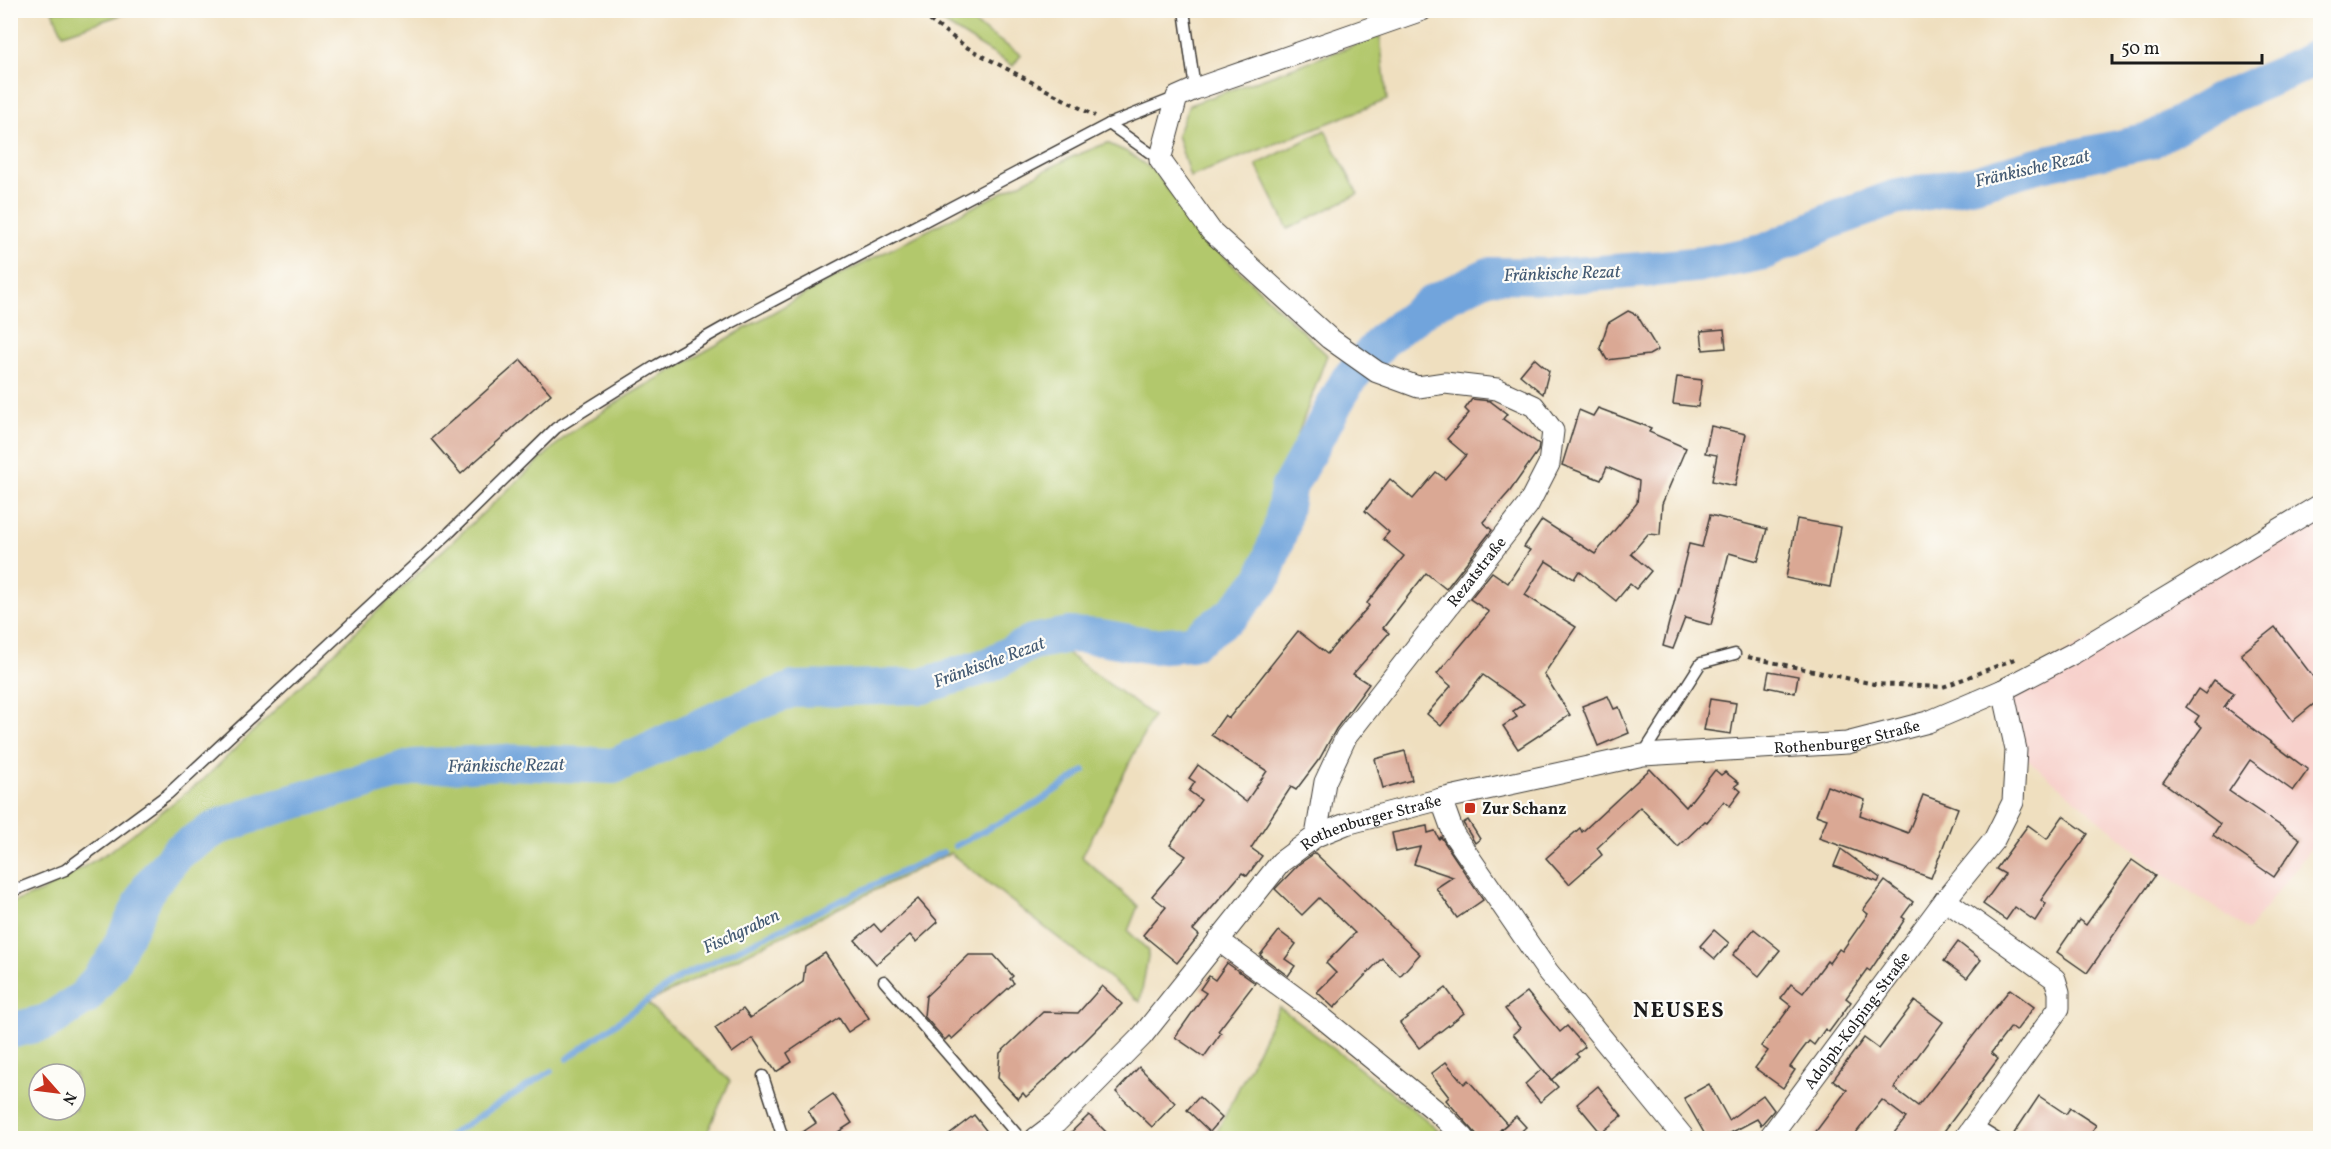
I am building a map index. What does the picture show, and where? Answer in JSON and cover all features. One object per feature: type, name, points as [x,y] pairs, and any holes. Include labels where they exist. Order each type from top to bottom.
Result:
[{"type":"street","points":[[1160,160],[1186,93],[1422,10]]},
{"type":"street","name":"Rezatstraße","points":[[1160,160],[1211,231],[1329,338],[1377,372],[1418,387],[1444,383],[1497,389],[1534,406],[1553,431],[1549,464],[1528,505],[1346,737],[1325,782],[1316,836]]},
{"type":"street","name":"Rothenburger Straße","points":[[1036,1138],[1057,1122],[1142,1036],[1281,862],[1316,836],[1346,824],[1441,799],[1642,754],[1847,743],[1928,722],[2003,690],[2074,653],[2320,505]]},
{"type":"street","name":"Adolph-Kolping-Straße","points":[[1769,1138],[1945,900],[1994,840],[2013,802],[2016,750],[2003,690]]},
{"type":"street","points":[[1441,799],[1454,835],[1548,972],[1684,1138]]},
{"type":"street","points":[[1945,900],[2055,979],[2059,992],[2059,1008],[1970,1132]]},
{"type":"street","points":[[1218,940],[1314,1011],[1441,1115],[1464,1138]]},
{"type":"lane","points":[[10,892],[65,870],[168,794],[450,532],[556,428],[657,365],[733,322],[1109,124],[1186,93],[1184,10]]},
{"type":"lane","points":[[1109,124],[1160,160]]},
{"type":"lane","points":[[1642,754],[1701,663],[1736,654]]},
{"type":"lane","points":[[884,981],[1020,1138]]},
{"type":"lane","points":[[762,1076],[783,1138]]},
{"type":"lane","points":[[1970,1132],[1996,1138]]},
{"type":"path","points":[[915,10],[968,48],[1109,124]]},
{"type":"path","points":[[1736,654],[1874,684],[1942,687],[2020,657]]},
{"type":"shaded area","points":[[2320,505],[2320,846],[2316,842],[2248,930],[2164,874],[2016,750],[2003,690]]},
{"type":"green space","points":[[52,11],[133,11],[63,34]]},
{"type":"green space","points":[[924,11],[955,11],[1021,55],[1013,66]]},
{"type":"green space","points":[[1380,36],[1387,100],[1190,177],[1177,135],[1189,105]]},
{"type":"green space","points":[[1325,130],[1358,194],[1288,229],[1256,165]]},
{"type":"green space","points":[[1107,143],[1127,152],[1154,171],[1207,240],[1327,355],[1276,494],[1260,560],[1221,609],[1176,636],[1143,637],[1088,622],[1039,633],[1153,716],[1082,857],[1138,906],[1128,931],[1149,951],[1140,1002],[950,853],[647,1003],[730,1081],[705,1138],[11,1138],[11,903],[41,892],[109,852],[204,779],[370,618],[568,434],[629,395],[819,286],[1067,159]]},
{"type":"green space","points":[[1279,1007],[1423,1117],[1446,1138],[1214,1138]]},
{"type":"building","points":[[1628,311],[1637,315],[1658,350],[1649,355],[1607,360],[1600,348],[1608,323]]},
{"type":"building","points":[[1724,329],[1726,348],[1703,350],[1701,331]]},
{"type":"building","points":[[1534,358],[1549,371],[1543,394],[1520,375]]},
{"type":"building","points":[[521,360],[551,394],[461,474],[431,439]]},
{"type":"building","points":[[1677,377],[1702,380],[1698,407],[1673,404]]},
{"type":"building","points":[[1472,399],[1490,401],[1507,414],[1503,419],[1539,444],[1538,451],[1510,491],[1483,522],[1492,530],[1446,589],[1426,573],[1383,628],[1389,633],[1353,674],[1369,684],[1336,729],[1320,758],[1296,790],[1291,787],[1251,848],[1262,856],[1247,876],[1242,873],[1193,930],[1199,935],[1177,963],[1143,935],[1166,907],[1152,896],[1186,856],[1170,845],[1201,800],[1189,791],[1195,782],[1189,778],[1198,765],[1246,802],[1267,771],[1211,735],[1225,715],[1229,718],[1298,631],[1327,654],[1369,606],[1367,603],[1404,556],[1383,539],[1389,532],[1365,511],[1390,479],[1413,499],[1436,472],[1445,479],[1466,455],[1447,439],[1469,413],[1465,409]]},
{"type":"building","points":[[1598,408],[1651,428],[1649,432],[1686,448],[1662,504],[1660,535],[1648,534],[1631,554],[1651,571],[1636,589],[1630,584],[1616,601],[1579,571],[1574,579],[1546,561],[1525,595],[1576,627],[1544,674],[1570,715],[1518,749],[1503,726],[1517,717],[1513,711],[1524,704],[1483,675],[1441,726],[1427,714],[1451,686],[1437,674],[1489,612],[1470,599],[1492,572],[1508,583],[1530,550],[1524,547],[1542,520],[1595,554],[1637,503],[1639,481],[1607,467],[1601,480],[1562,465],[1579,410],[1593,416]]},
{"type":"building","points":[[1711,426],[1746,434],[1735,486],[1712,481],[1717,455],[1705,453]]},
{"type":"building","points":[[1710,515],[1767,529],[1758,561],[1729,553],[1711,625],[1685,618],[1673,649],[1663,646],[1689,544],[1702,547]]},
{"type":"building","points":[[1797,519],[1841,527],[1830,587],[1786,578]]},
{"type":"building","points":[[2275,627],[2320,686],[2320,699],[2293,721],[2241,654]]},
{"type":"building","points":[[1769,671],[1798,676],[1795,693],[1766,687]]},
{"type":"building","points":[[2214,680],[2234,693],[2224,707],[2308,770],[2293,791],[2250,760],[2229,791],[2300,839],[2274,877],[2213,835],[2220,824],[2163,782],[2202,727],[2195,722],[2199,716],[2186,707],[2198,689],[2205,694]]},
{"type":"building","points":[[1608,696],[1614,709],[1619,707],[1629,733],[1598,746],[1582,706]]},
{"type":"building","points":[[1710,699],[1736,703],[1731,734],[1704,730]]},
{"type":"building","points":[[1405,751],[1412,780],[1383,788],[1375,759]]},
{"type":"building","points":[[1650,769],[1686,807],[1715,770],[1721,775],[1725,772],[1739,783],[1735,786],[1741,791],[1730,806],[1724,801],[1707,822],[1705,821],[1678,847],[1640,807],[1597,848],[1602,855],[1569,884],[1546,858],[1580,828],[1582,832]]},
{"type":"building","points":[[1827,786],[1865,800],[1860,815],[1908,833],[1923,795],[1958,808],[1931,878],[1819,838],[1827,819],[1816,815]]},
{"type":"building","points":[[2063,816],[2088,834],[2041,900],[2046,904],[2035,921],[2015,907],[2006,920],[1983,904],[2005,874],[1996,869],[2028,825],[2047,839]]},
{"type":"building","points":[[1468,820],[1480,839],[1475,843],[1463,823]]},
{"type":"building","points":[[1427,826],[1428,833],[1435,831],[1439,839],[1441,837],[1483,900],[1457,918],[1436,888],[1453,877],[1414,864],[1420,847],[1396,852],[1392,833]]},
{"type":"building","points":[[1841,849],[1880,878],[1878,882],[1834,866]]},
{"type":"building","points":[[1315,853],[1420,954],[1400,976],[1382,958],[1334,1008],[1317,992],[1336,973],[1326,963],[1355,933],[1319,898],[1302,915],[1275,889],[1299,864]]},
{"type":"building","points":[[2132,860],[2155,876],[2087,973],[2057,952],[2079,920],[2086,925]]},
{"type":"building","points":[[1885,881],[1913,902],[1902,917],[1905,919],[1870,971],[1867,969],[1846,998],[1851,1002],[1829,1032],[1825,1029],[1814,1045],[1809,1041],[1799,1054],[1790,1067],[1795,1070],[1783,1088],[1755,1068],[1768,1051],[1761,1046],[1791,1006],[1781,998],[1791,984],[1803,993],[1827,961],[1829,963],[1839,949],[1842,951],[1868,914],[1863,910]]},
{"type":"building","points":[[918,899],[938,922],[916,942],[910,935],[876,964],[855,940],[874,924],[881,932]]},
{"type":"building","points":[[1754,929],[1780,950],[1759,976],[1733,955]]},
{"type":"building","points":[[1714,930],[1729,943],[1715,959],[1700,946]]},
{"type":"building","points":[[1279,931],[1296,944],[1285,959],[1295,966],[1288,976],[1260,955]]},
{"type":"building","points":[[1958,942],[1981,960],[1967,978],[1944,961]]},
{"type":"building","points":[[825,953],[869,1018],[848,1032],[839,1018],[787,1053],[792,1062],[776,1072],[753,1038],[732,1053],[715,1028],[743,1009],[750,1018],[803,982],[805,966]]},
{"type":"building","points":[[969,955],[994,955],[1013,976],[1010,979],[1014,983],[952,1039],[949,1036],[945,1040],[924,1016],[926,996]]},
{"type":"building","points":[[1227,963],[1255,983],[1218,1031],[1221,1033],[1204,1057],[1175,1037],[1206,993],[1200,989],[1209,976],[1215,980]]},
{"type":"building","points":[[1102,986],[1122,1004],[1026,1097],[1023,1093],[1018,1099],[998,1078],[1000,1053],[1043,1012],[1078,1013]]},
{"type":"building","points":[[1446,988],[1464,1013],[1419,1048],[1400,1023]]},
{"type":"building","points":[[2010,989],[2034,1007],[2016,1031],[2011,1027],[1991,1053],[1998,1059],[1939,1138],[1890,1138],[1906,1118],[1882,1100],[1852,1138],[1811,1138],[1847,1090],[1833,1080],[1864,1038],[1879,1049],[1915,1001],[1943,1022],[1894,1088],[1918,1106]]},
{"type":"building","points":[[1527,992],[1560,1032],[1567,1026],[1585,1047],[1576,1054],[1579,1057],[1551,1080],[1513,1034],[1520,1028],[1505,1009]]},
{"type":"building","points":[[1446,1062],[1464,1084],[1468,1080],[1507,1124],[1491,1138],[1480,1138],[1446,1100],[1449,1097],[1431,1074]]},
{"type":"building","points":[[1139,1067],[1175,1103],[1152,1127],[1116,1092]]},
{"type":"building","points":[[1542,1069],[1558,1087],[1540,1102],[1525,1084]]},
{"type":"building","points":[[1709,1084],[1729,1120],[1763,1095],[1774,1110],[1761,1125],[1757,1119],[1721,1138],[1707,1138],[1684,1098]]},
{"type":"building","points":[[1598,1086],[1622,1116],[1601,1133],[1577,1104]]},
{"type":"building","points":[[833,1094],[852,1123],[829,1138],[794,1138],[816,1123],[808,1111]]},
{"type":"building","points":[[2039,1096],[2066,1114],[2070,1108],[2096,1125],[2088,1138],[2011,1138]]},
{"type":"building","points":[[1199,1097],[1222,1118],[1210,1132],[1187,1110]]},
{"type":"building","points":[[974,1115],[992,1138],[944,1138]]},
{"type":"building","points":[[1089,1115],[1112,1138],[1065,1138]]},
{"type":"building","points":[[1516,1116],[1526,1127],[1514,1138],[1510,1138],[1501,1129]]},
{"type":"waterway","name":"Fränkische Rezat","points":[[10,1031],[47,1022],[85,997],[111,964],[150,886],[178,852],[216,828],[269,809],[414,767],[507,762],[614,766],[730,713],[794,689],[923,686],[989,665],[1032,642],[1069,635],[1101,637],[1152,646],[1191,643],[1231,615],[1263,579],[1281,528],[1288,489],[1348,380],[1384,339],[1432,303],[1489,275],[1559,276],[1642,270],[1704,264],[1764,252],[1828,222],[1894,198],[1975,183],[2037,165],[2150,141],[2218,101],[2298,67],[2320,55]]},
{"type":"waterway","name":"Fischgraben","points":[[955,846],[1037,803],[1084,771]]},
{"type":"waterway","name":"Fischgraben","points":[[567,1059],[680,977],[943,852]]},
{"type":"waterway","name":"Fischgraben","points":[[445,1138],[551,1071]]},
{"type":"place","name":"Zur Schanz","points":[[1470,808]]},
{"type":"district","name":"NEUSES","points":[[1679,1009]]}]
